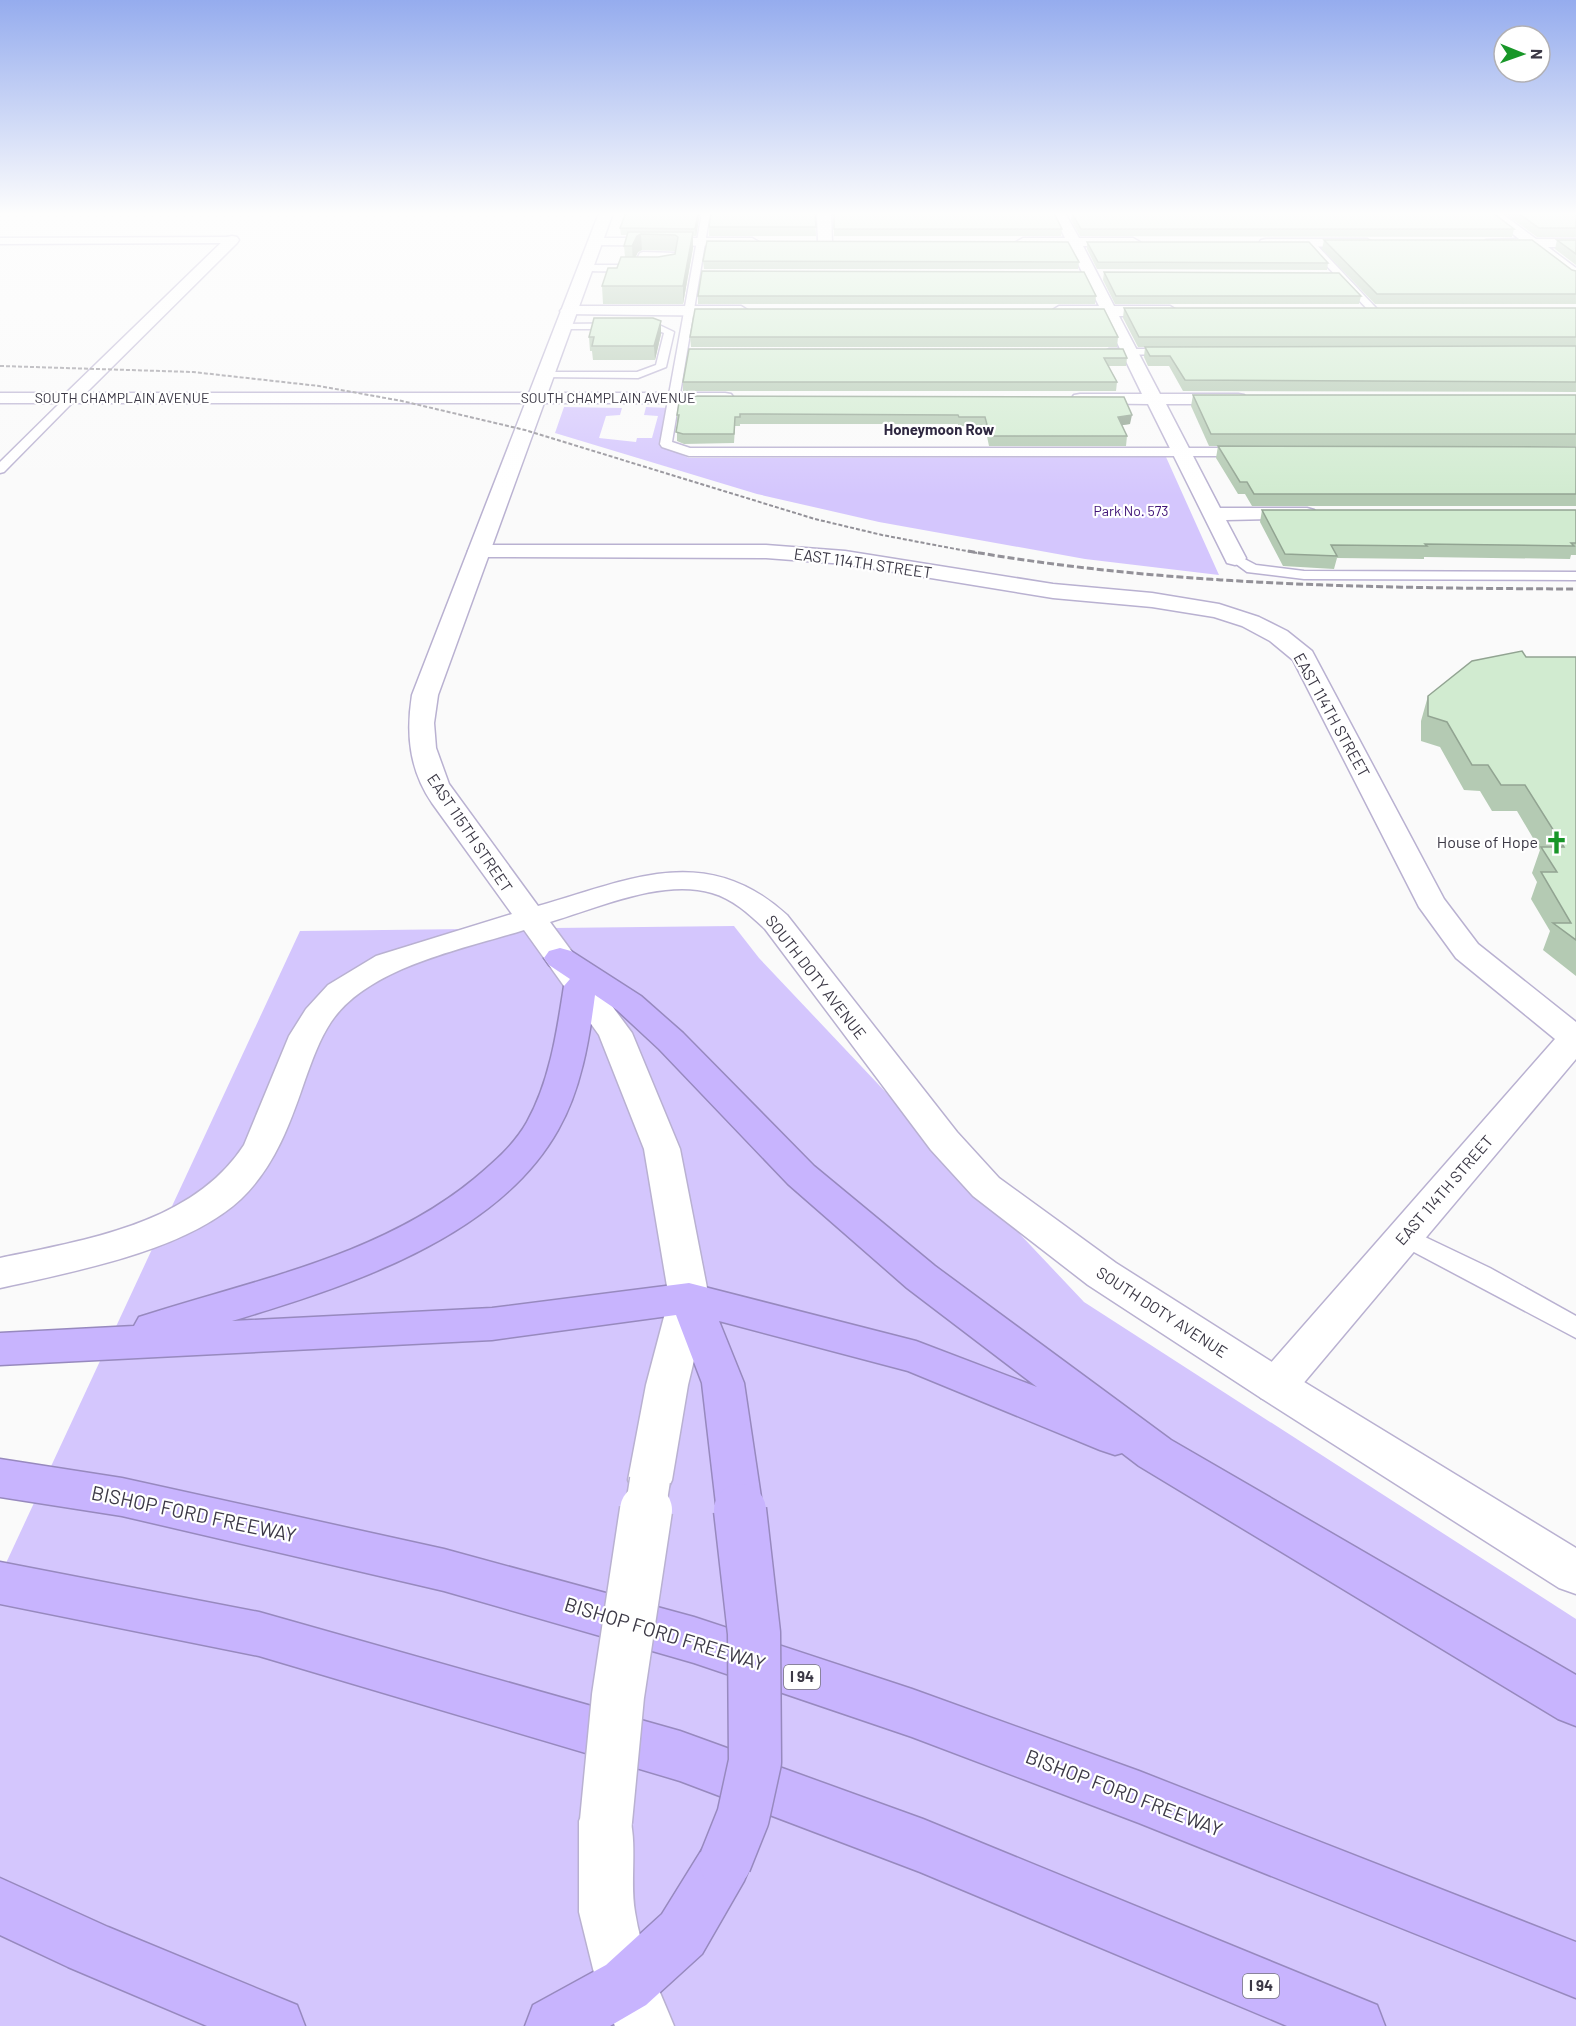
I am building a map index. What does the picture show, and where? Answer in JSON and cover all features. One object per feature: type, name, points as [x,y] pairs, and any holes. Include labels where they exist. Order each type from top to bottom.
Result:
[{"type":"highway","points":[[90,1345],[258,1300],[351,1265],[416,1236],[471,1202],[518,1162],[540,1131],[559,1088],[571,1051],[570,972],[629,1003],[671,1041],[801,1175],[921,1277],[1155,1453],[1576,1702]]},
{"type":"highway","points":[[0,1349],[492,1324],[689,1298],[916,1357],[1155,1453]]},
{"type":"highway","points":[[554,2026],[635,2005],[726,1862],[743,1817],[755,1762],[754,1633],[723,1383],[689,1298]]},
{"type":"highway","name":"BISHOP FORD FREEWAY","points":[[0,1478],[122,1497],[444,1570],[694,1640],[912,1713],[1128,1793],[1576,1970]]},
{"type":"highway","name":"I 94","points":[[0,1583],[259,1634],[459,1690],[680,1756],[923,1846],[1166,1945],[1356,2026]]},
{"type":"highway","points":[[0,1906],[88,1947],[276,2026]]},
{"type":"highway","points":[[1166,1945],[1296,2026]]},
{"type":"street","points":[[71,398],[163,308]]},
{"type":"street","name":"EAST 115TH STREET","points":[[569,308],[425,695],[420,720],[422,744],[427,771],[442,797],[615,1033],[662,1149],[689,1298]]},
{"type":"street","points":[[1107,308],[1235,558]]},
{"type":"street","points":[[568,311],[759,311]]},
{"type":"street","points":[[1041,311],[1190,311]]},
{"type":"street","points":[[1351,311],[1380,311]]},
{"type":"street","name":"SOUTH CHAMPLAIN AVENUE","points":[[0,398],[541,387],[641,398],[746,398]]},
{"type":"street","points":[[1058,399],[1252,399]]},
{"type":"street","points":[[1212,514],[1327,514]]},
{"type":"street","name":"EAST 114TH STREET","points":[[479,551],[814,554],[1022,587],[1191,606],[1225,613],[1274,632],[1303,656],[1430,901],[1467,951],[1575,1038],[1276,1386]]},
{"type":"street","name":"SOUTH DOTY AVENUE","points":[[0,1273],[78,1256],[143,1235],[186,1216],[224,1191],[247,1169],[266,1139],[300,1049],[315,1020],[333,998],[361,977],[387,963],[626,890],[688,880],[710,883],[733,889],[751,898],[776,922],[937,1133],[986,1186],[1102,1274],[1276,1386],[1576,1573]]},
{"type":"street","points":[[635,2005],[608,1912],[606,1821],[618,1696],[651,1480],[667,1385],[689,1298]]},
{"type":"lane","points":[[689,308],[666,444],[689,452],[1257,452]]},
{"type":"lane","points":[[1376,308],[1380,311]]},
{"type":"lane","points":[[541,387],[638,375],[661,367],[662,342],[669,332],[655,326],[563,327]]},
{"type":"lane","points":[[601,327],[605,335],[612,337],[642,338]]},
{"type":"lane","points":[[682,352],[694,352]]},
{"type":"lane","points":[[1095,352],[1190,352]]},
{"type":"lane","points":[[638,375],[644,385],[641,398]]},
{"type":"lane","points":[[0,469],[71,398]]},
{"type":"lane","points":[[1235,558],[1252,569],[1294,574],[1576,576]]},
{"type":"lane","points":[[1404,1236],[1481,1275],[1576,1328]]},
{"type":"green space","name":"Park No. 573","points":[[564,407],[622,408],[620,415],[606,416],[599,438],[636,442],[637,438],[652,438],[658,416],[644,415],[646,407],[669,408],[661,446],[689,458],[1166,457],[1219,575],[1085,559],[879,522],[757,494],[555,433]]},
{"type":"green space","points":[[734,926],[759,958],[1084,1302],[1576,1619],[1576,2026],[0,2026],[0,1576],[300,931]]},
{"type":"building","points":[[1124,308],[1576,308],[1576,337],[1139,337]]},
{"type":"building","points":[[695,309],[1104,309],[1118,337],[690,337]]},
{"type":"building","points":[[594,318],[653,318],[661,321],[654,346],[592,346],[594,337],[589,337]]},
{"type":"building","points":[[1576,346],[1576,382],[1185,380],[1170,356],[1150,356],[1145,347]]},
{"type":"building","points":[[689,349],[1123,349],[1127,358],[1104,358],[1117,382],[683,382]]},
{"type":"building","points":[[1193,395],[1576,395],[1576,434],[1211,434]]},
{"type":"building","points":[[680,396],[1124,397],[1132,415],[1118,417],[1127,436],[990,436],[985,417],[959,417],[958,415],[740,414],[740,417],[735,417],[734,434],[683,434],[676,432]]},
{"type":"building","points":[[1218,446],[1576,447],[1576,494],[1254,494],[1247,482],[1240,482]]},
{"type":"building","points":[[1262,510],[1576,510],[1576,543],[1571,543],[1574,546],[1331,545],[1337,556],[1285,554]]},
{"type":"building","name":"House of Hope","points":[[1522,651],[1526,657],[1576,657],[1576,940],[1553,923],[1571,923],[1541,872],[1557,872],[1541,847],[1564,847],[1525,785],[1501,785],[1488,765],[1472,765],[1447,722],[1428,716],[1428,696],[1472,661]]},
{"type":"railway","points":[[0,366],[193,372],[319,386],[402,401],[525,430],[815,519],[882,535],[977,553]]},
{"type":"railway","points":[[968,551],[1119,572],[1271,583],[1424,588],[1576,589]]},
{"type":"place","name":"House of Hope","points":[[1556,842]]},
{"type":"district","name":"Honeymoon Row","points":[[939,430]]}]
